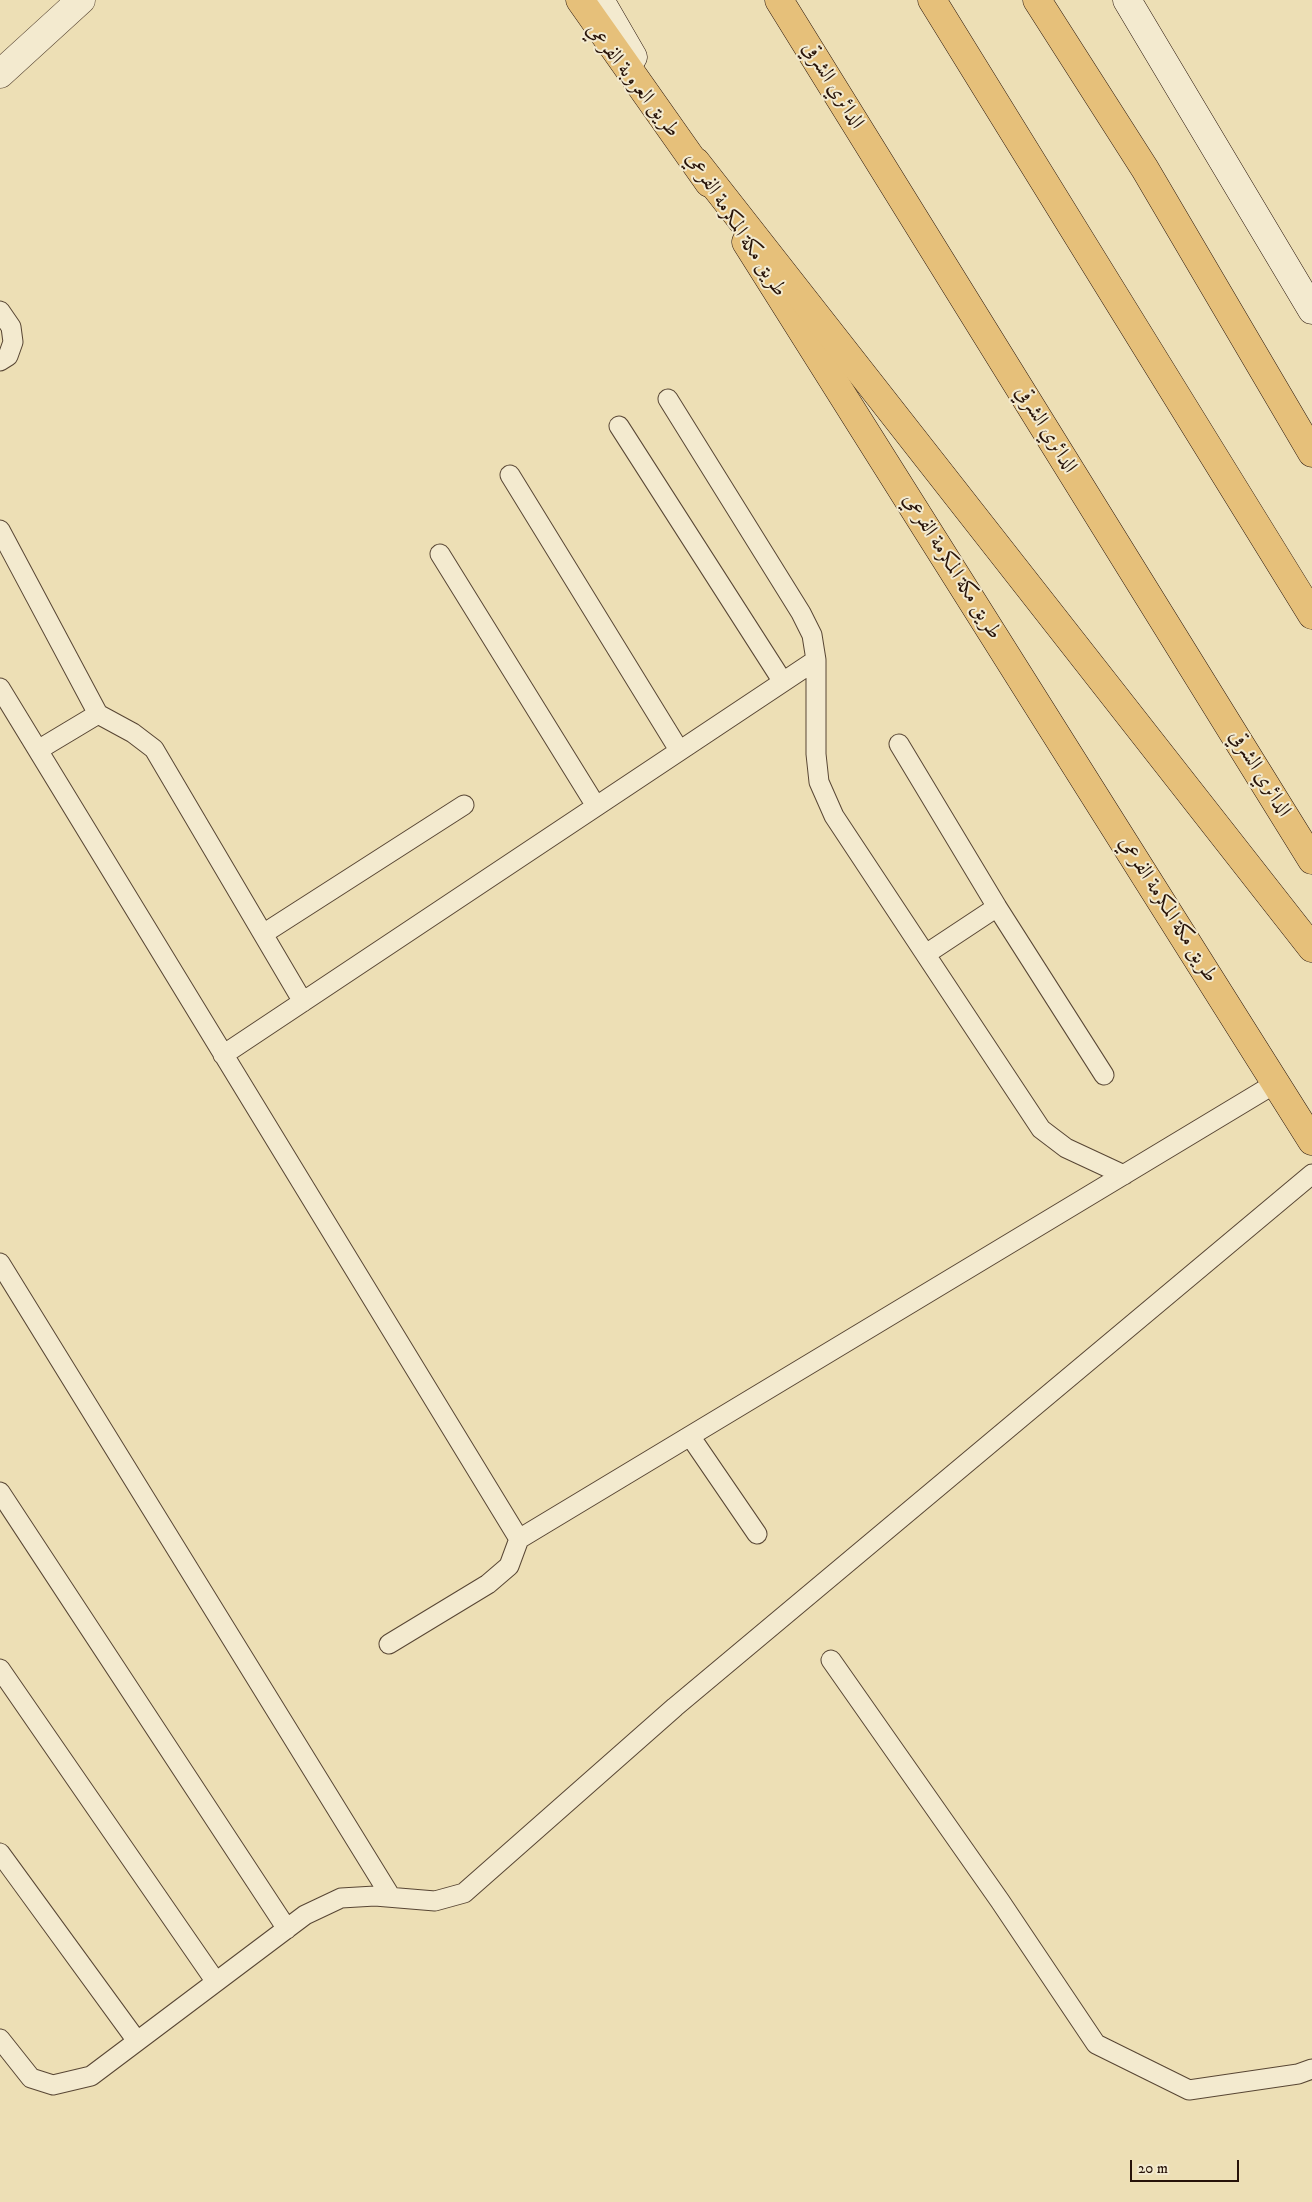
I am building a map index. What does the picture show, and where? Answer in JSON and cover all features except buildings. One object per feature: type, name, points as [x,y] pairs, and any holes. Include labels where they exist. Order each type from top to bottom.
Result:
[{"type":"main road","points":[[0,74],[81,0]]},
{"type":"main road","name":"طريق العروبة الفرعي","points":[[568,0],[696,162]]},
{"type":"main road","name":"طريق مكة المكرمة الفرعي","points":[[580,0],[696,162],[1312,1142]]},
{"type":"main road","points":[[600,0],[696,162],[1312,948]]},
{"type":"main road","name":"الدائري الشرقي","points":[[779,0],[1312,860]]},
{"type":"main road","points":[[932,0],[1312,615]]},
{"type":"main road","points":[[1038,0],[1145,169],[1312,453]]},
{"type":"main road","points":[[1127,0],[1312,310]]},
{"type":"lane","points":[[0,311],[11,327],[12,342],[8,356],[0,361]]},
{"type":"lane","points":[[668,399],[801,613],[812,635],[816,660],[816,754],[820,782],[834,816],[1041,1129],[1066,1148],[1124,1175]]},
{"type":"lane","points":[[619,426],[783,682]]},
{"type":"lane","points":[[510,475],[680,750]]},
{"type":"lane","points":[[0,530],[98,714],[133,733],[154,749],[303,1002]]},
{"type":"lane","points":[[440,554],[596,806]]},
{"type":"lane","points":[[224,1055],[816,660]]},
{"type":"lane","points":[[0,688],[519,1539]]},
{"type":"lane","points":[[38,750],[98,714]]},
{"type":"lane","points":[[900,744],[998,908],[1104,1075]]},
{"type":"lane","points":[[263,934],[464,805]]},
{"type":"lane","points":[[926,954],[998,908]]},
{"type":"lane","points":[[389,1644],[488,1584],[509,1566],[519,1539],[1276,1084]]},
{"type":"lane","points":[[0,2039],[31,2078],[54,2085],[91,2076],[305,1915],[341,1898],[391,1897],[435,1901],[464,1893],[683,1700],[1312,1174]]},
{"type":"lane","points":[[0,1263],[391,1897]]},
{"type":"lane","points":[[690,1436],[757,1534]]},
{"type":"lane","points":[[0,1492],[286,1929]]},
{"type":"lane","points":[[831,1660],[1000,1901],[1096,2044],[1189,2090],[1298,2074],[1312,2069]]},
{"type":"lane","points":[[0,1669],[216,1982]]},
{"type":"lane","points":[[0,1853],[136,2041]]}]
